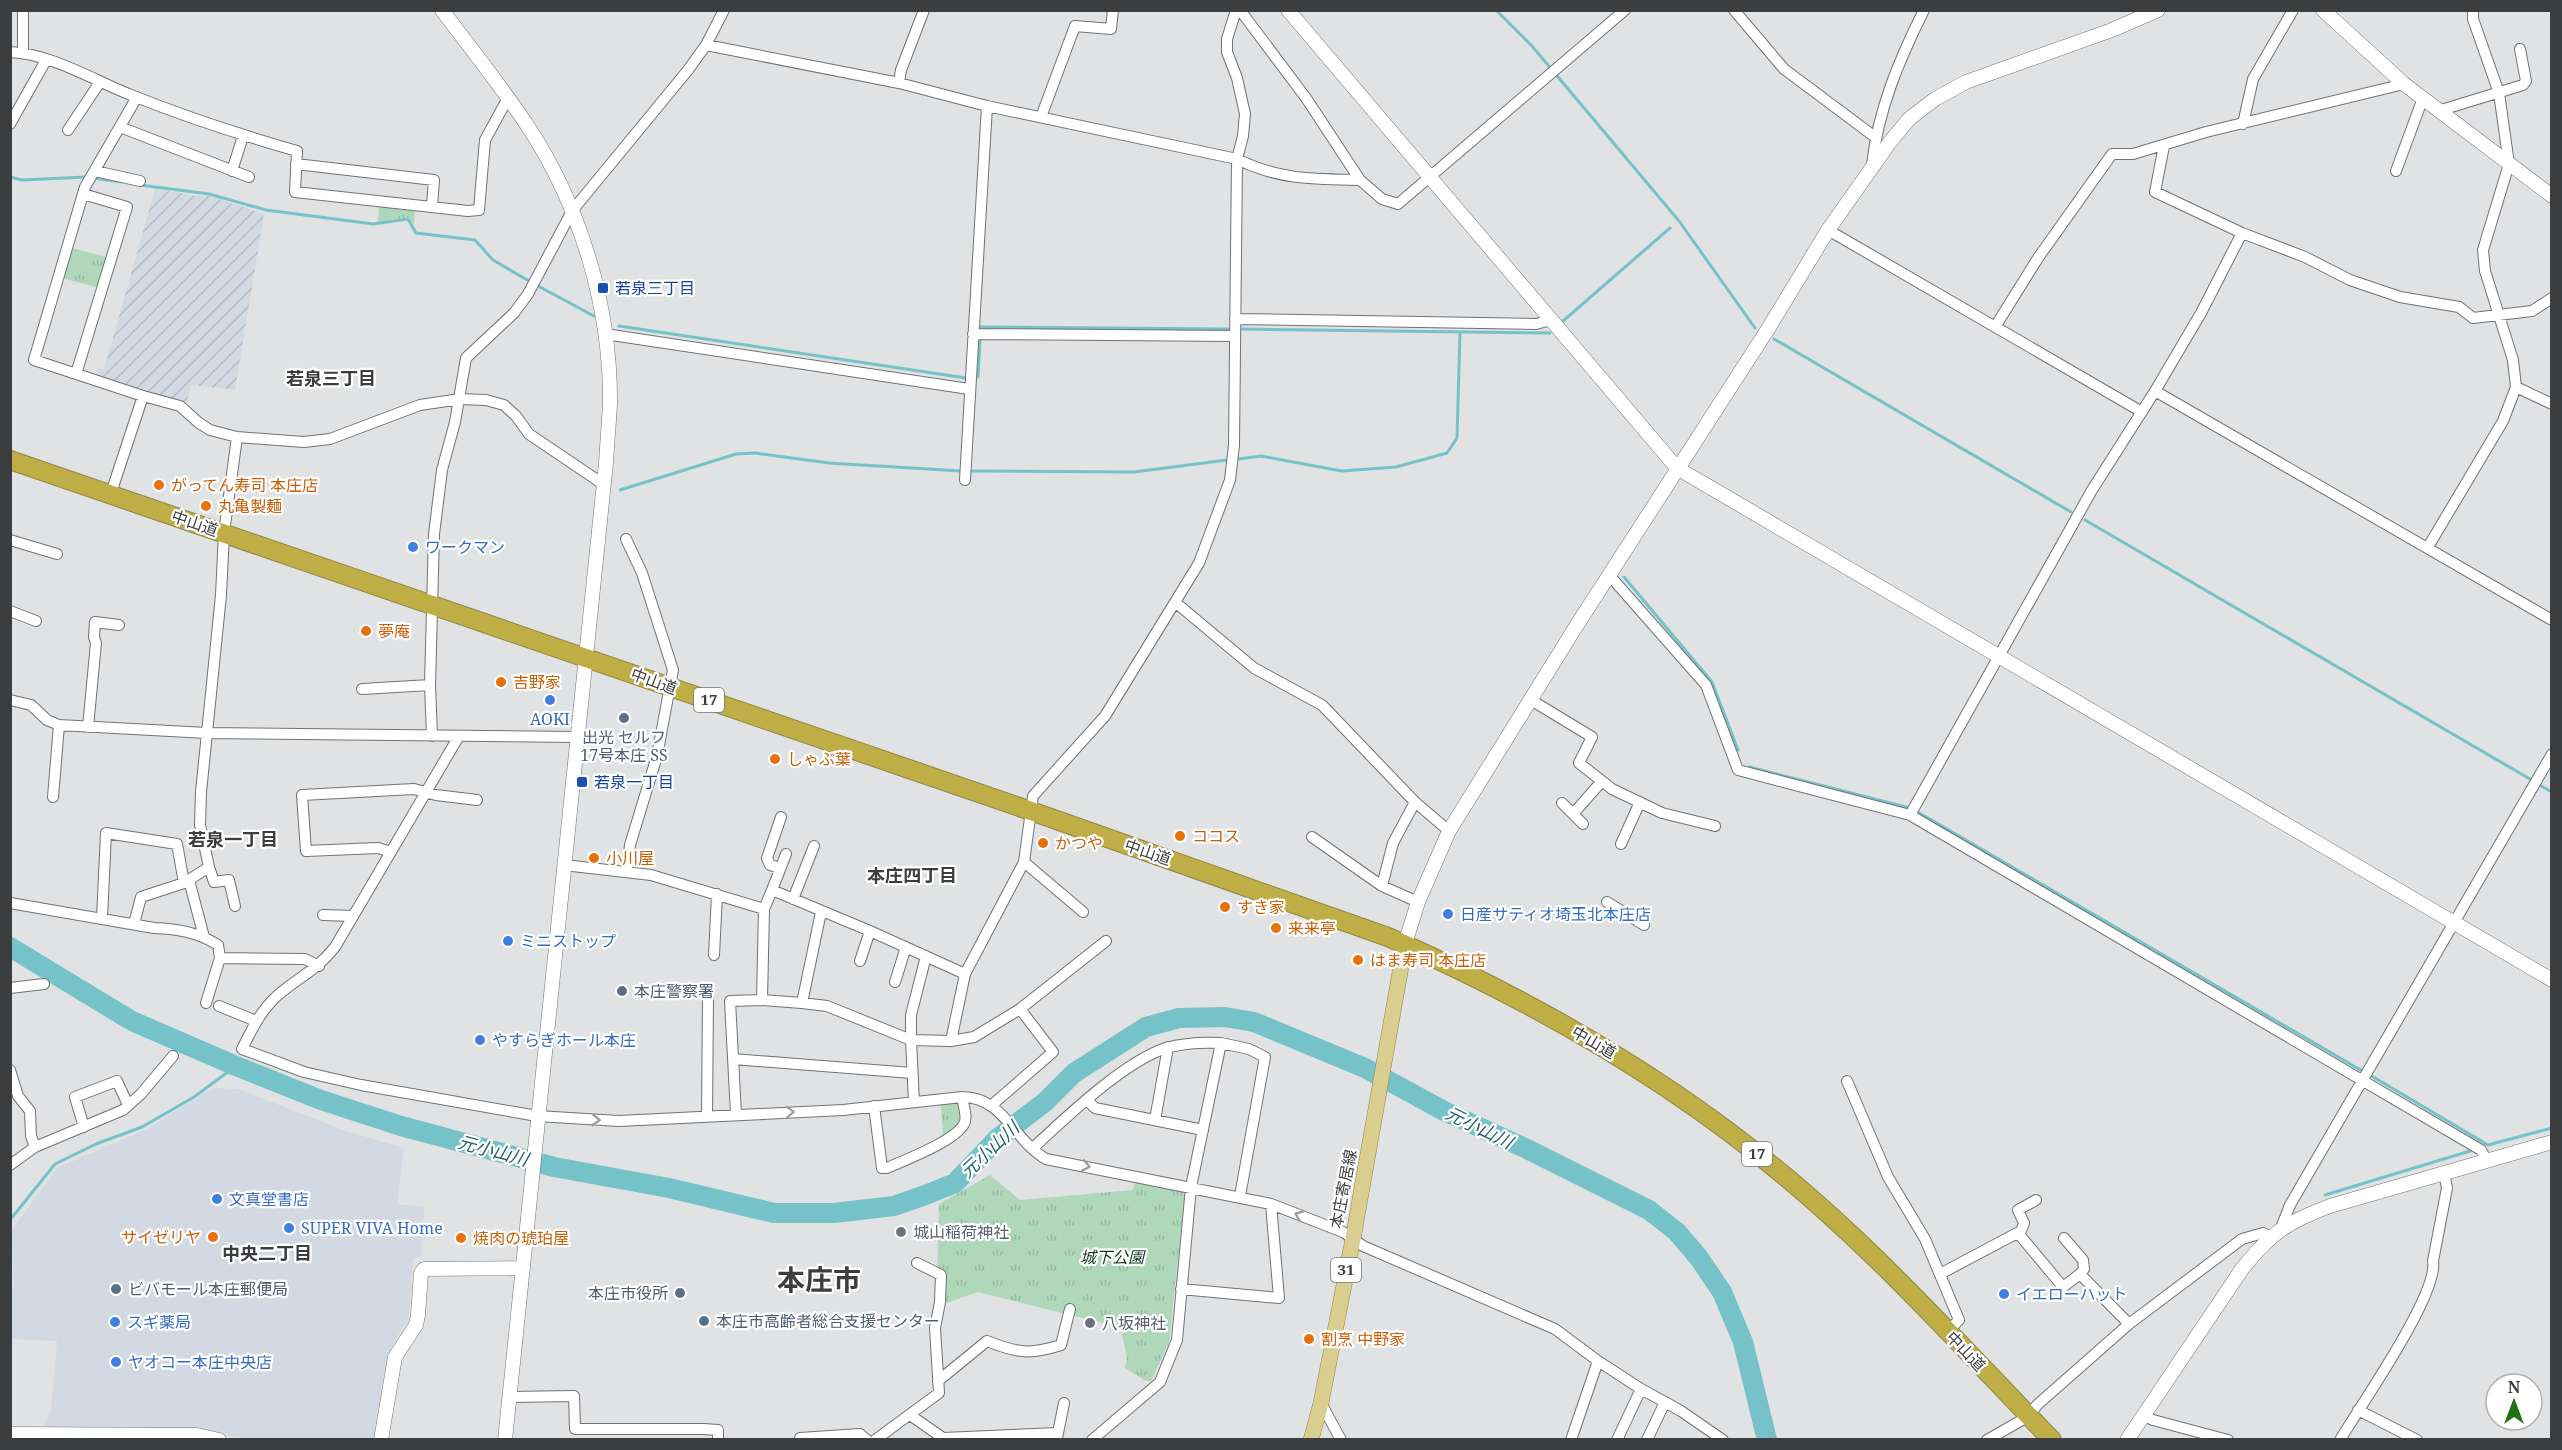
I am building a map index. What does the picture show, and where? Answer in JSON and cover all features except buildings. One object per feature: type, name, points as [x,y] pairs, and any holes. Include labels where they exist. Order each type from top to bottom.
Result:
[{"type":"highway","name":"中山道","points":[[10,460],[1031,811],[1405,944],[1503,991],[1597,1042],[1703,1113],[1804,1193],[1863,1246],[2052,1440]]},
{"type":"main road","name":"本庄寄居線","points":[[1311,1440],[1321,1403],[1353,1239],[1405,944]]},
{"type":"street","points":[[23,10],[23,52]]},
{"type":"street","points":[[442,10],[508,98],[544,154],[572,211],[589,260],[605,334],[610,404],[506,1440]]},
{"type":"street","points":[[432,736],[430,685],[434,534],[442,470],[460,399],[466,358],[514,313],[528,294],[572,211],[688,70],[706,45],[724,10]]},
{"type":"street","points":[[899,83],[901,70],[924,10]]},
{"type":"street","points":[[1041,117],[1075,26],[1111,29],[1113,10]]},
{"type":"street","points":[[951,1041],[965,974],[1024,862],[1033,796],[1105,716],[1199,563],[1230,480],[1234,445],[1237,159],[1243,136],[1245,114],[1237,78],[1227,52],[1227,39],[1236,10]]},
{"type":"street","points":[[1240,10],[1306,98],[1360,180],[1382,200],[1398,204],[1624,10]]},
{"type":"street","points":[[1288,10],[1677,468],[1997,658],[2552,980]]},
{"type":"street","points":[[1734,10],[1784,69],[1875,137]]},
{"type":"street","points":[[1872,165],[1875,137],[1900,58],[1924,10]]},
{"type":"street","points":[[1405,944],[1418,902],[1449,831],[1677,468],[1768,329],[1828,230],[1872,165],[1909,120],[1935,99],[1966,82],[2112,30],[2157,10]]},
{"type":"street","points":[[2243,124],[2253,79],[2293,10]]},
{"type":"street","points":[[2323,10],[2404,84],[2552,196]]},
{"type":"street","points":[[2428,548],[2503,421],[2516,387],[2513,360],[2485,271],[2483,250],[2509,164],[2499,93],[2473,19],[2473,10]]},
{"type":"street","points":[[706,45],[899,83],[987,106],[1237,159],[1256,169],[1290,178],[1360,180]]},
{"type":"street","points":[[2438,111],[2523,85],[2526,81],[2520,49]]},
{"type":"street","points":[[10,51],[23,52],[46,60],[243,136],[297,150],[295,192],[432,206],[479,210],[485,140],[508,98]]},
{"type":"street","points":[[10,124],[46,60]]},
{"type":"street","points":[[68,130],[100,82]]},
{"type":"street","points":[[1995,327],[2038,258],[2112,154],[2133,154],[2206,132],[2404,84]]},
{"type":"street","points":[[137,97],[83,194],[34,360],[142,396],[180,406],[210,430],[237,437],[304,442],[330,439],[375,424],[420,405],[460,399],[486,400],[504,405],[516,416],[529,434],[603,484]]},
{"type":"street","points":[[2396,171],[2423,98]]},
{"type":"street","points":[[965,480],[987,106]]},
{"type":"street","points":[[120,127],[249,177]]},
{"type":"street","points":[[232,171],[243,136]]},
{"type":"street","points":[[2164,146],[2155,192],[2242,233],[2305,257],[2350,280],[2400,297],[2459,307],[2474,318],[2532,311],[2552,298]]},
{"type":"street","points":[[296,164],[434,180],[432,206]]},
{"type":"street","points":[[92,176],[140,181]]},
{"type":"street","points":[[76,374],[127,207],[83,194]]},
{"type":"street","points":[[1828,230],[2142,412]]},
{"type":"street","points":[[1910,815],[2092,490],[2201,314],[2242,233]]},
{"type":"street","points":[[1235,319],[1536,324],[1551,320]]},
{"type":"street","points":[[605,334],[969,389]]},
{"type":"street","points":[[973,334],[1235,336]]},
{"type":"street","points":[[2516,387],[2552,404]]},
{"type":"street","points":[[2155,391],[2552,620]]},
{"type":"street","points":[[111,493],[142,396]]},
{"type":"street","points":[[235,906],[229,880],[214,882],[200,825],[221,595],[224,533],[237,437]]},
{"type":"street","points":[[626,538],[642,573],[672,663],[657,756],[630,845],[627,872]]},
{"type":"street","points":[[10,540],[57,555]]},
{"type":"street","points":[[1610,576],[1706,685],[1738,770],[1910,815],[2481,1150],[2487,1161]]},
{"type":"street","points":[[1175,602],[1254,668],[1322,705],[1415,802],[1449,831]]},
{"type":"street","points":[[10,611],[36,621]]},
{"type":"street","points":[[88,727],[96,643],[95,622],[119,625]]},
{"type":"street","points":[[362,689],[430,685]]},
{"type":"street","points":[[10,700],[31,705],[47,720],[59,725],[88,727],[207,733],[577,737]]},
{"type":"street","points":[[1531,700],[1592,737],[1579,763],[1602,781],[1662,813],[1715,826]]},
{"type":"street","points":[[53,797],[59,725]]},
{"type":"street","points":[[459,736],[335,947],[319,966],[278,995],[256,1021],[242,1049],[304,1072],[361,1085],[537,1116],[619,1121],[843,1110],[962,1096],[978,1097],[996,1109],[1046,1159],[1271,1204],[1343,1232],[1374,1251],[1555,1329],[1598,1361],[1722,1440]]},
{"type":"street","points":[[2276,1232],[2552,754]]},
{"type":"street","points":[[1573,814],[1602,781]]},
{"type":"street","points":[[392,852],[378,848],[306,851],[302,795],[414,789],[436,795],[477,800]]},
{"type":"street","points":[[1382,886],[1393,843],[1415,802]]},
{"type":"street","points":[[1621,844],[1640,802]]},
{"type":"street","points":[[1562,803],[1583,824]]},
{"type":"street","points":[[780,868],[770,865],[767,858],[781,817]]},
{"type":"street","points":[[102,918],[106,834],[177,844],[204,937]]},
{"type":"street","points":[[1312,837],[1382,886],[1418,902]]},
{"type":"street","points":[[793,899],[814,846]]},
{"type":"street","points":[[762,1000],[764,909],[786,854]]},
{"type":"street","points":[[1024,862],[1083,912]]},
{"type":"street","points":[[564,865],[651,875],[764,909]]},
{"type":"street","points":[[134,924],[141,897],[187,881],[209,867]]},
{"type":"street","points":[[772,890],[965,974]]},
{"type":"street","points":[[714,955],[717,894]]},
{"type":"street","points":[[1607,902],[1644,925]]},
{"type":"street","points":[[10,903],[154,928],[177,928],[204,937],[218,945],[220,958],[206,1003]]},
{"type":"street","points":[[802,1003],[821,912]]},
{"type":"street","points":[[323,915],[353,916]]},
{"type":"street","points":[[860,961],[870,931]]},
{"type":"street","points":[[736,1114],[730,1002],[762,1000],[827,1006],[911,1040],[951,1041],[974,1037],[1020,1009],[1106,941]]},
{"type":"street","points":[[895,982],[906,947]]},
{"type":"street","points":[[914,1102],[911,1016],[926,956]]},
{"type":"street","points":[[220,958],[305,959],[319,966]]},
{"type":"street","points":[[10,988],[44,984]]},
{"type":"street","points":[[707,1116],[708,998]]},
{"type":"street","points":[[219,1006],[256,1021]]},
{"type":"street","points":[[996,1109],[1053,1052],[1020,1009]]},
{"type":"street","points":[[1029,1144],[1142,1059],[1168,1047],[1201,1042],[1221,1043],[1249,1049],[1265,1057],[1240,1196]]},
{"type":"street","points":[[1092,1440],[1160,1382],[1177,1340],[1191,1187],[1221,1043]]},
{"type":"street","points":[[1155,1120],[1168,1047]]},
{"type":"street","points":[[10,1165],[35,1147],[128,1106],[173,1056]]},
{"type":"street","points":[[732,1059],[912,1073]]},
{"type":"street","points":[[10,1070],[18,1096],[30,1111],[31,1136],[35,1147]]},
{"type":"street","points":[[84,1127],[75,1097],[117,1082],[128,1106]]},
{"type":"street","points":[[1847,1082],[1888,1177],[1925,1239],[1959,1320],[1947,1332]]},
{"type":"street","points":[[874,1106],[882,1168],[887,1168],[944,1141],[963,1126],[965,1121],[962,1096]]},
{"type":"street","points":[[1088,1101],[1095,1108],[1203,1130]]},
{"type":"street","points":[[2127,1440],[2242,1269],[2276,1232],[2299,1217],[2330,1206],[2552,1142]]},
{"type":"street","points":[[2340,1440],[2409,1327],[2428,1289],[2435,1270],[2433,1261],[2447,1188],[2444,1173]]},
{"type":"street","points":[[1940,1274],[2018,1233],[2024,1223],[2018,1210],[2036,1200]]},
{"type":"street","points":[[1181,1289],[1279,1298],[1271,1204]]},
{"type":"street","points":[[1988,1440],[2029,1416],[2037,1405],[2128,1324],[2242,1239],[2276,1232]]},
{"type":"street","points":[[2018,1233],[2063,1287],[2084,1269],[2083,1260],[2064,1238]]},
{"type":"street","points":[[875,1440],[939,1393],[935,1328],[940,1302],[941,1275],[917,1263]]},
{"type":"street","points":[[381,1440],[395,1357],[416,1325],[421,1273],[424,1269],[523,1268]]},
{"type":"street","points":[[2080,1274],[2128,1324]]},
{"type":"street","points":[[938,1381],[987,1341],[1013,1352],[1033,1353],[1061,1345],[1070,1309]]},
{"type":"street","points":[[1571,1440],[1598,1361]]},
{"type":"street","points":[[1617,1440],[1641,1389]]},
{"type":"street","points":[[510,1397],[574,1396],[575,1429],[619,1434],[718,1430],[718,1440]]},
{"type":"street","points":[[1647,1440],[1665,1402]]},
{"type":"street","points":[[910,1415],[943,1438],[1057,1436],[1064,1403]]},
{"type":"street","points":[[1321,1403],[1341,1440]]},
{"type":"street","points":[[2358,1410],[2417,1440]]},
{"type":"street","points":[[2144,1416],[2228,1440]]},
{"type":"street","points":[[800,1438],[860,1434],[867,1440]]},
{"type":"street","points":[[14,1436],[189,1437],[219,1440]]},
{"type":"shaded area","points":[[155,190],[192,196],[210,196],[264,214],[235,390],[191,385],[186,405],[96,375],[98,369],[104,369]]},
{"type":"shaded area","points":[[213,1088],[238,1089],[346,1131],[404,1148],[397,1204],[424,1207],[421,1257],[413,1257],[409,1317],[388,1354],[373,1439],[251,1440],[191,1429],[42,1428],[51,1412],[57,1341],[11,1339],[11,1289],[14,1287],[11,1231],[57,1168],[147,1129]]},
{"type":"green space","points":[[379,205],[415,209],[414,225],[409,217],[378,222]]},
{"type":"green space","points":[[71,248],[107,257],[99,288],[62,278]]},
{"type":"green space","points":[[956,1101],[960,1103],[962,1121],[943,1137],[941,1104]]},
{"type":"green space","name":"城下公園","points":[[990,1175],[1020,1200],[1133,1190],[1135,1180],[1181,1190],[1185,1193],[1169,1343],[1151,1381],[1146,1381],[1125,1368],[1127,1357],[1121,1330],[1107,1324],[978,1292],[944,1304],[937,1280],[939,1204]]},
{"type":"waterway","points":[[1496,10],[1532,46],[1679,221],[1755,328]]},
{"type":"waterway","points":[[10,177],[22,180],[86,177]]},
{"type":"waterway","points":[[93,178],[122,182]]},
{"type":"waterway","points":[[140,185],[209,194],[266,210],[373,224],[408,219],[416,233],[475,240],[493,260],[529,281]]},
{"type":"waterway","points":[[1563,321],[1670,228]]},
{"type":"waterway","points":[[538,286],[594,316]]},
{"type":"waterway","points":[[619,326],[966,378]]},
{"type":"waterway","points":[[981,327],[1228,329]]},
{"type":"waterway","points":[[1241,329],[1550,333]]},
{"type":"waterway","points":[[1238,459],[1261,456],[1342,471],[1396,467],[1447,453],[1457,438],[1460,332]]},
{"type":"waterway","points":[[978,377],[980,339]]},
{"type":"waterway","points":[[1774,339],[2071,512]]},
{"type":"waterway","points":[[620,490],[736,454],[755,453],[829,463],[961,471]]},
{"type":"waterway","points":[[969,471],[1134,472],[1227,460]]},
{"type":"waterway","points":[[2085,520],[2530,779]]},
{"type":"waterway","points":[[1624,577],[1712,682],[1738,750]]},
{"type":"waterway","points":[[1749,767],[1910,808]]},
{"type":"waterway","points":[[2541,786],[2552,792]]},
{"type":"waterway","points":[[1916,811],[2364,1072]]},
{"type":"waterway","name":"元小山川","points":[[10,947],[132,1021],[321,1100],[401,1126],[554,1167],[669,1188],[774,1213],[834,1213],[894,1206],[928,1194],[955,1183],[998,1138],[1045,1102],[1074,1073],[1146,1027],[1179,1018],[1225,1017],[1254,1022],[1365,1068],[1444,1111],[1527,1149],[1649,1210],[1677,1232],[1699,1258],[1722,1292],[1743,1342],[1767,1440]]},
{"type":"waterway","points":[[10,1220],[55,1164],[96,1144],[142,1127],[194,1097],[236,1066]]},
{"type":"waterway","points":[[2370,1075],[2488,1145],[2552,1128]]},
{"type":"waterway","points":[[2325,1195],[2470,1151]]},
{"type":"place","name":"若泉三丁目","points":[[603,288]]},
{"type":"place","name":"がってん寿司 本庄店","points":[[159,485]]},
{"type":"place","name":"丸亀製麺","points":[[206,506]]},
{"type":"place","name":"ワークマン","points":[[413,547]]},
{"type":"place","name":"夢庵","points":[[366,631]]},
{"type":"place","name":"吉野家","points":[[501,682]]},
{"type":"place","name":"AOKI","points":[[550,700]]},
{"type":"place","name":"出光 セルフ 17号本庄 SS","points":[[624,718]]},
{"type":"place","name":"しゃぶ葉","points":[[775,759]]},
{"type":"place","name":"若泉一丁目","points":[[582,782]]},
{"type":"place","name":"ココス","points":[[1180,836]]},
{"type":"place","name":"かつや","points":[[1043,843]]},
{"type":"place","name":"小川屋","points":[[594,858]]},
{"type":"place","name":"すき家","points":[[1225,907]]},
{"type":"place","name":"日産サティオ埼玉北本庄店","points":[[1448,914]]},
{"type":"place","name":"来来亭","points":[[1276,928]]},
{"type":"place","name":"ミニストップ","points":[[508,941]]},
{"type":"place","name":"はま寿司 本庄店","points":[[1358,960]]},
{"type":"place","name":"本庄警察署","points":[[622,991]]},
{"type":"place","name":"やすらぎホール本庄","points":[[480,1040]]},
{"type":"place","name":"文真堂書店","points":[[217,1199]]},
{"type":"place","name":"SUPER VIVA Home","points":[[289,1228]]},
{"type":"place","name":"城山稲荷神社","points":[[901,1232]]},
{"type":"place","name":"サイゼリヤ","points":[[213,1237]]},
{"type":"place","name":"焼肉の琥珀屋","points":[[461,1238]]},
{"type":"place","name":"ビバモール本庄郵便局","points":[[116,1289]]},
{"type":"place","name":"本庄市役所","points":[[680,1293]]},
{"type":"place","name":"イエローハット","points":[[2004,1294]]},
{"type":"place","name":"本庄市高齢者総合支援センター","points":[[704,1321]]},
{"type":"place","name":"スギ薬局","points":[[115,1322]]},
{"type":"place","name":"八坂神社","points":[[1090,1323]]},
{"type":"place","name":"割烹 中野家","points":[[1309,1339]]},
{"type":"place","name":"ヤオコー本庄中央店","points":[[116,1362]]},
{"type":"district","name":"若泉三丁目","points":[[331,379]]},
{"type":"district","name":"若泉一丁目","points":[[233,840]]},
{"type":"district","name":"本庄四丁目","points":[[912,876]]},
{"type":"district","name":"中央二丁目","points":[[267,1254]]},
{"type":"district","name":"本庄市","points":[[819,1280]]}]
